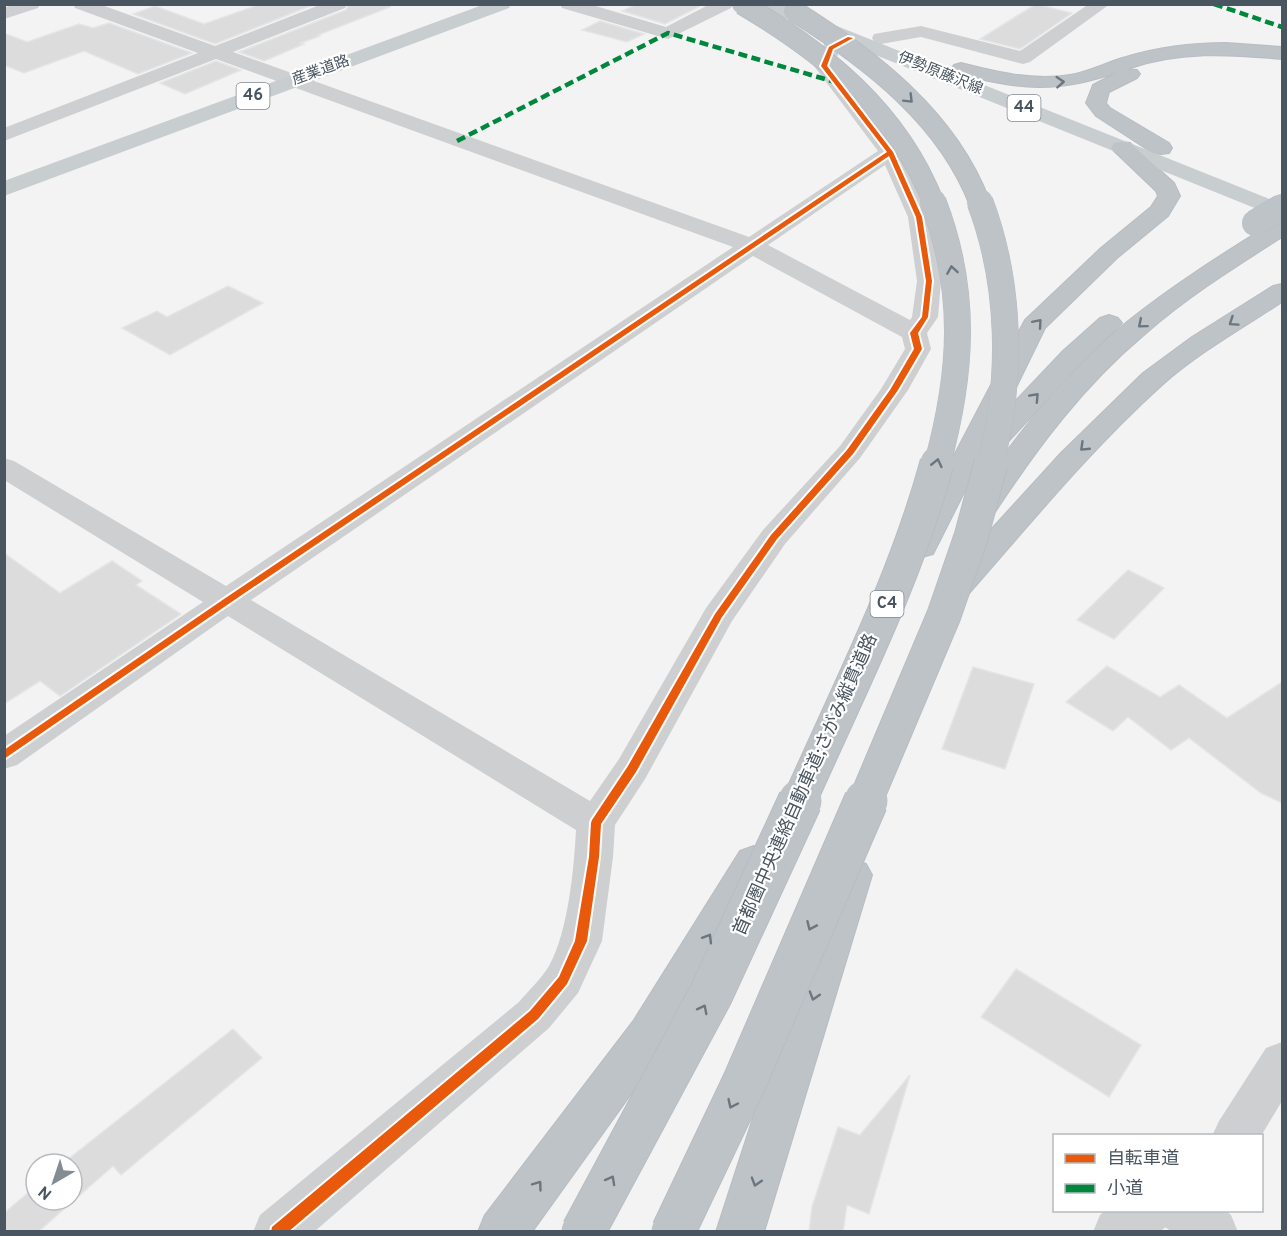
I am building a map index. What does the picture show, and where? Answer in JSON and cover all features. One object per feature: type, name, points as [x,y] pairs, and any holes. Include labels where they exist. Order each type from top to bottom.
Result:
[{"type":"highway","name":"首都圏中央連絡自動車道;さがみ縦貫道路","points":[[583,1232],[729,958],[890,597],[934,472],[956,373],[959,326],[955,283],[939,210],[923,174],[884,115],[860,90],[807,44],[742,4]]},
{"type":"highway","points":[[673,1232],[745,1078],[938,633],[976,518],[994,448],[1005,352],[1006,309],[991,231],[978,198],[959,163],[918,108],[891,82],[838,38],[782,4]]},
{"type":"highway","points":[[961,69],[1013,81],[1058,82],[1077,80],[1149,56],[1189,49],[1238,48],[1282,53]]},
{"type":"highway","points":[[1161,148],[1103,112],[1096,103],[1100,89],[1125,76],[1188,58],[1237,57],[1282,62]]},
{"type":"highway","points":[[502,1232],[649,1034],[837,726],[952,485],[1034,325],[1109,254],[1161,211],[1166,203],[1169,196],[1166,188],[1154,174],[1122,148]]},
{"type":"highway","points":[[952,485],[1072,357],[1131,303],[1211,249],[1276,220]]},
{"type":"highway","points":[[740,1232],[890,752],[954,590],[974,521],[1002,474],[1064,399],[1112,349],[1276,220]]},
{"type":"highway","points":[[954,590],[1071,459],[1154,380],[1201,343],[1282,291]]},
{"type":"main road","name":"産業道路","points":[[4,189],[503,4]]},
{"type":"main road","name":"伊勢原藤沢線","points":[[765,4],[1122,148],[1276,220]]},
{"type":"main road","name":"伊勢原藤沢線","points":[[804,4],[881,38],[1282,196]]},
{"type":"street","points":[[4,14],[32,4]]},
{"type":"street","points":[[81,4],[291,82],[750,245],[914,333],[918,349],[894,390],[850,452],[774,537],[718,616],[632,769],[596,823],[594,857],[581,941],[563,980],[534,1015],[277,1232]]},
{"type":"street","points":[[4,135],[339,4]]},
{"type":"street","points":[[568,4],[668,33],[725,4]]},
{"type":"street","points":[[881,38],[921,31],[1023,58],[1102,4]]},
{"type":"street","points":[[850,38],[831,48],[824,66],[890,152],[919,217],[929,281],[925,317],[914,333]]},
{"type":"street","points":[[4,755],[750,245],[890,152]]},
{"type":"street","points":[[4,467],[596,823]]},
{"type":"street","points":[[1236,1134],[1282,1062]]},
{"type":"street","points":[[1117,1232],[1146,1212]]},
{"type":"street","points":[[1185,1212],[1214,1232]]},
{"type":"building","points":[[261,4],[315,4],[215,44],[133,14],[155,6],[204,24]]},
{"type":"building","points":[[349,4],[390,4],[390,7],[318,35],[320,36],[264,61],[239,52],[346,10]]},
{"type":"building","points":[[637,4],[704,4],[665,24],[622,11]]},
{"type":"building","points":[[1036,4],[1072,13],[1020,49],[980,39]]},
{"type":"building","points":[[600,21],[644,34],[627,42],[582,30]]},
{"type":"building","points":[[109,23],[192,53],[138,74],[84,51],[24,73],[4,65],[4,33],[27,42],[79,24],[93,28]]},
{"type":"building","points":[[216,61],[241,70],[185,94],[160,83]]},
{"type":"building","points":[[228,286],[263,303],[170,355],[122,328],[157,311],[167,317]]},
{"type":"building","points":[[4,553],[60,593],[112,561],[142,581],[136,585],[181,614],[60,696],[40,681],[4,704]]},
{"type":"building","points":[[1128,570],[1164,588],[1114,639],[1077,620]]},
{"type":"building","points":[[1107,666],[1160,697],[1179,685],[1227,718],[1282,682],[1282,803],[1261,793],[1189,738],[1171,750],[1128,717],[1113,731],[1066,702]]},
{"type":"building","points":[[973,667],[1034,684],[1005,769],[942,749]]},
{"type":"building","points":[[1016,969],[1141,1045],[1109,1097],[981,1017]]},
{"type":"building","points":[[233,1029],[262,1058],[121,1175],[113,1166],[84,1192],[84,1152],[77,1152]]},
{"type":"building","points":[[910,1075],[869,1214],[847,1205],[843,1232],[809,1232],[812,1207],[838,1127],[860,1135]]},
{"type":"building","points":[[24,1196],[24,1212],[61,1212],[38,1232],[4,1232],[4,1213]]},
{"type":"marked path","points":[[1214,4],[1282,27]]},
{"type":"marked path","points":[[457,141],[668,33],[835,82]]},
{"type":"cycle path","points":[[277,1232],[534,1015],[563,980],[581,941],[594,857],[596,823],[632,769],[718,616],[774,537],[850,452],[894,390],[918,349],[914,333],[925,317],[929,281],[919,217],[890,152],[824,66],[831,48],[850,38]]},
{"type":"cycle path","points":[[4,755],[227,601],[890,152]]}]
